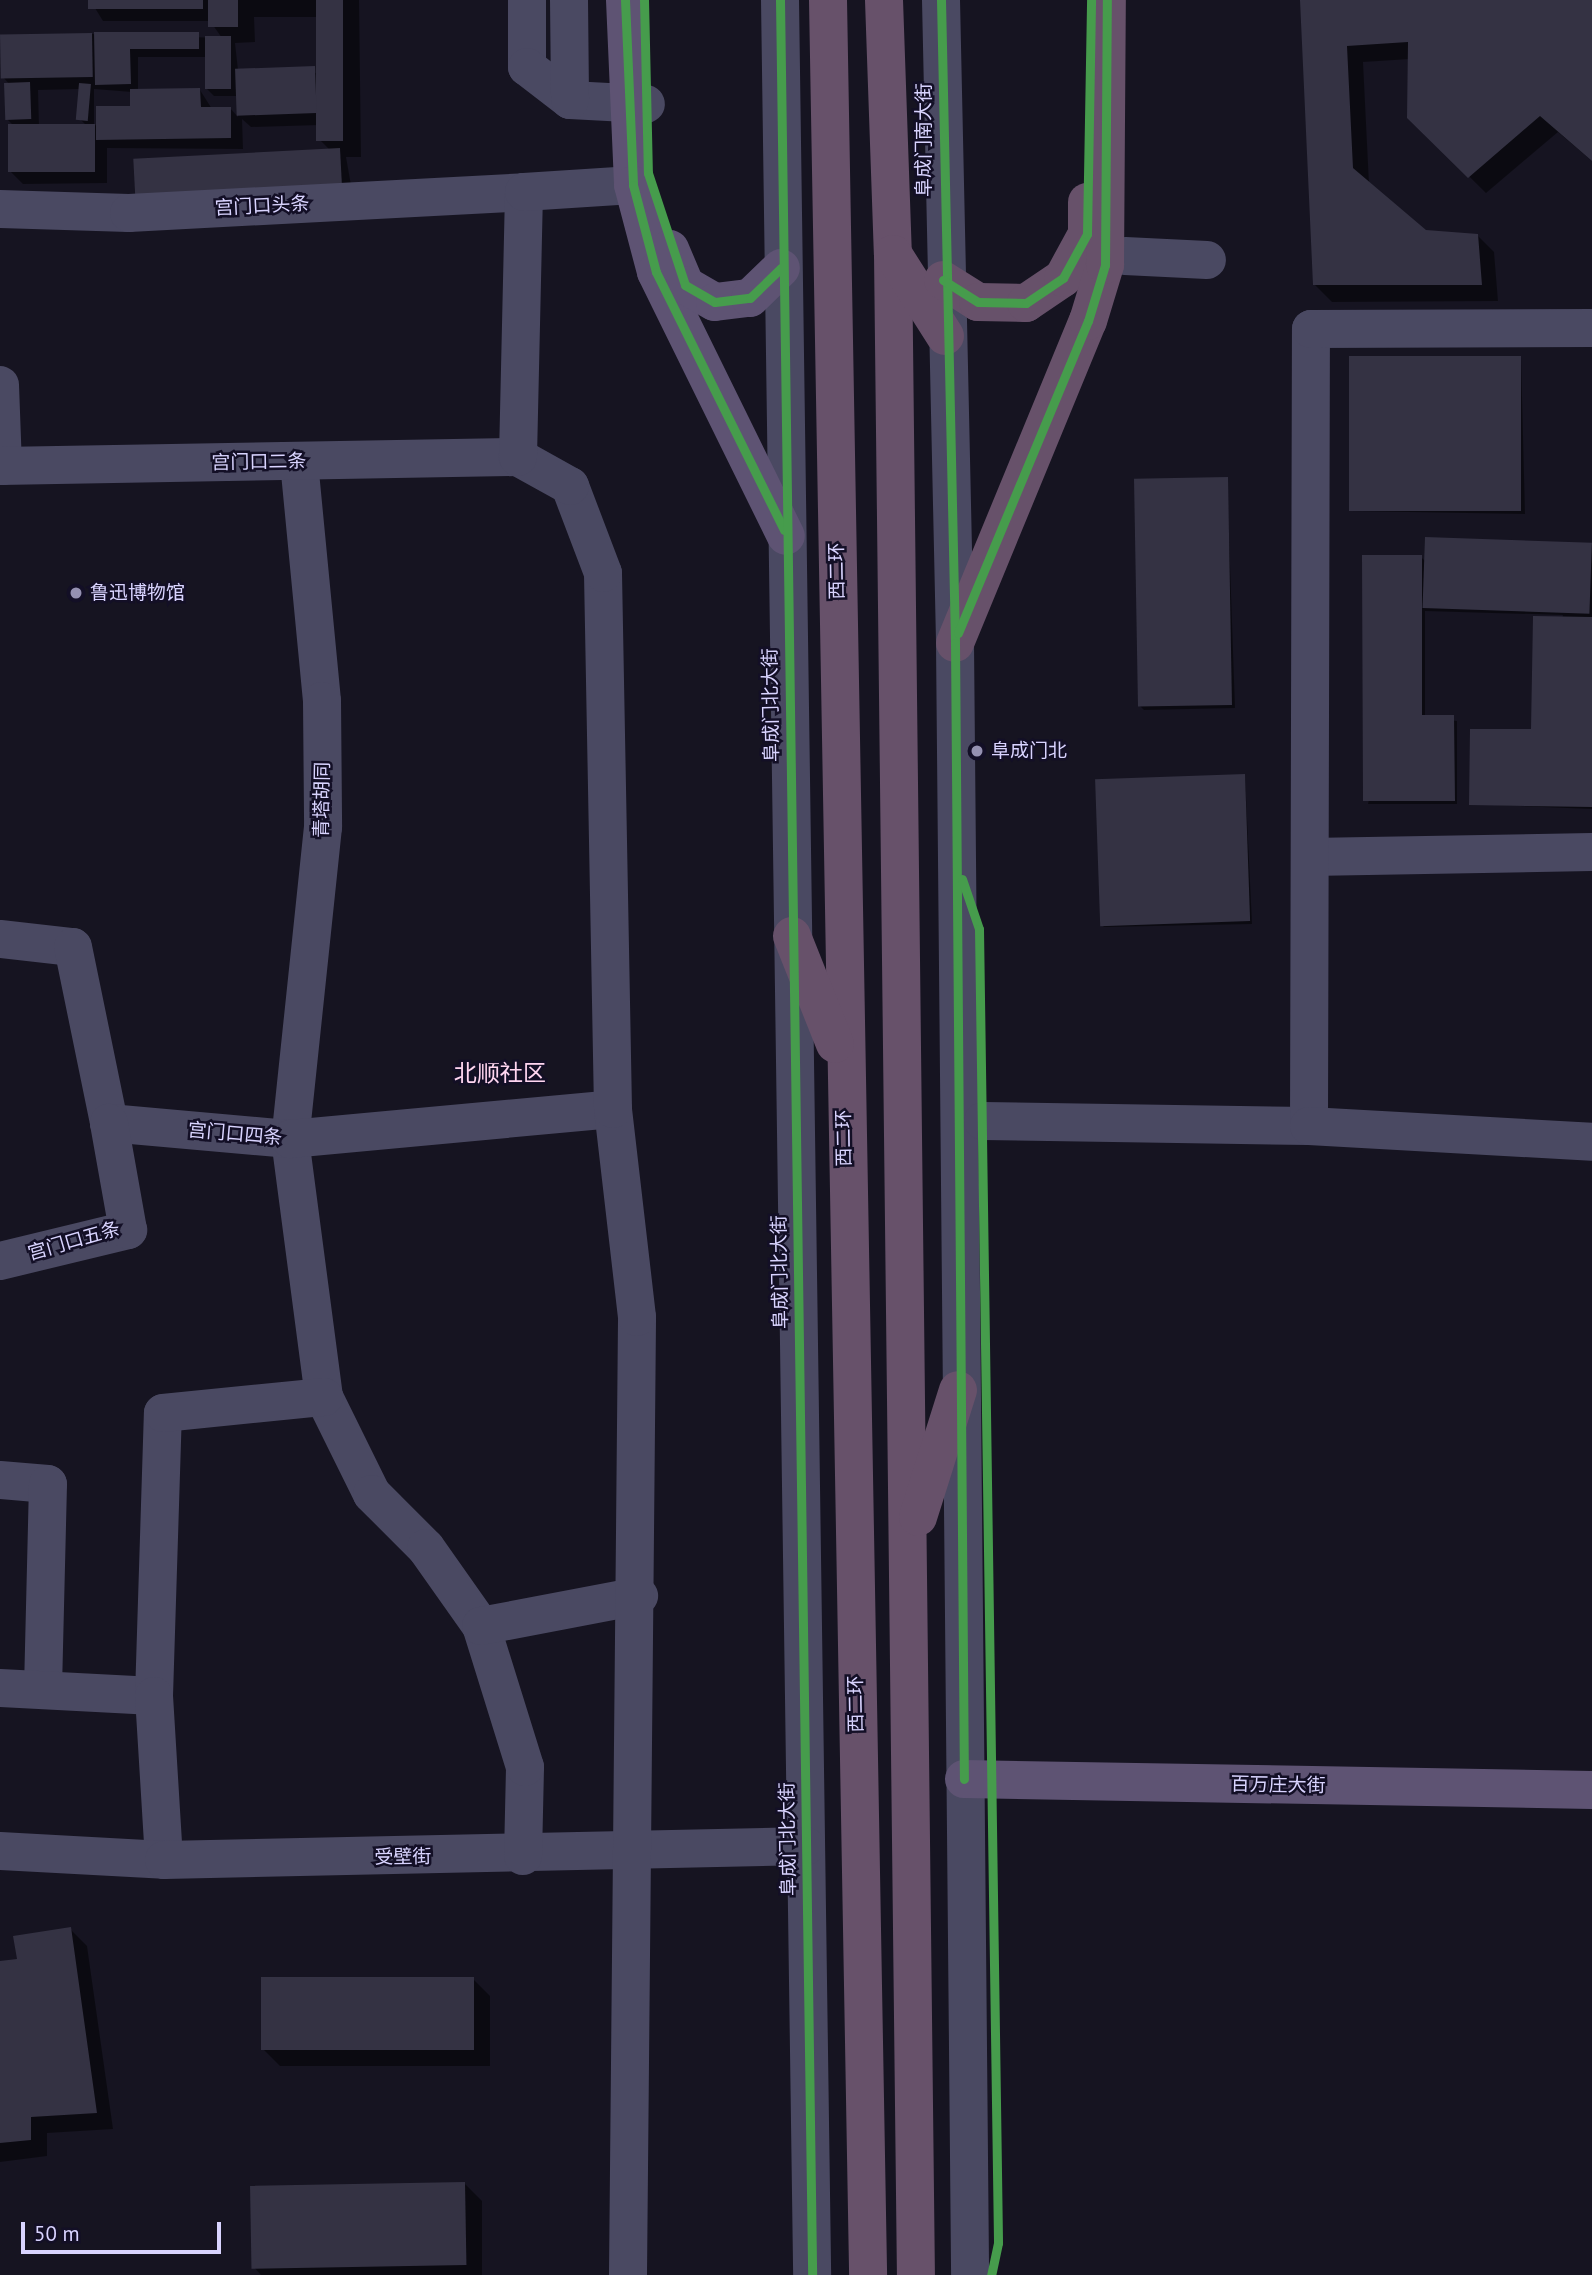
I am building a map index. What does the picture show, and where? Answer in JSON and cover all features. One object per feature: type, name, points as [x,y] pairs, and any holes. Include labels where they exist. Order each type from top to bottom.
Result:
[{"type":"highway","name":"西二环","points":[[828,0],[843,1063],[867,2275]]},
{"type":"highway","points":[[884,0],[892,254],[916,2275]]},
{"type":"highway","points":[[943,280],[978,302],[1026,303],[1063,278],[1087,234],[1091,0]]},
{"type":"highway","points":[[955,643],[1088,320],[1105,265],[1107,0]]},
{"type":"highway","points":[[892,254],[945,336]]},
{"type":"highway","points":[[792,936],[843,1063]]},
{"type":"highway","points":[[908,1549],[958,1390]]},
{"type":"highway","points":[[914,2188],[932,2275]]},
{"type":"highway","points":[[857,2275],[866,2189]]},
{"type":"main road","points":[[625,0],[648,173],[685,285],[715,302],[750,298],[781,268]]},
{"type":"main road","points":[[643,0],[633,185],[656,272],[786,536]]},
{"type":"main road","name":"百万庄大街","points":[[964,1779],[1592,1790]]},
{"type":"street","points":[[527,0],[527,67],[570,100],[637,104]]},
{"type":"street","points":[[569,0],[570,100]]},
{"type":"street","points":[[779,0],[781,268]]},
{"type":"street","name":"阜成门南大街","points":[[941,0],[943,280]]},
{"type":"street","name":"宫门口头条","points":[[0,209],[129,213],[633,185]]},
{"type":"street","points":[[524,192],[518,457],[570,486],[603,573],[613,1109],[638,1317],[639,1596],[630,1852],[628,2275]]},
{"type":"street","points":[[1125,256],[1207,260]]},
{"type":"street","name":"阜成门北大街","points":[[781,268],[812,2275]]},
{"type":"street","points":[[943,280],[955,643],[958,1390],[970,2275]]},
{"type":"street","points":[[1309,1126],[1311,329],[1592,328]]},
{"type":"street","points":[[0,385],[2,466]]},
{"type":"street","name":"宫门口二条","points":[[2,466],[518,457]]},
{"type":"street","name":"青塔胡同","points":[[299,462],[322,701],[323,827],[290,1139],[324,1397],[372,1494],[426,1548],[481,1626],[525,1767],[523,1856]]},
{"type":"street","points":[[1310,857],[1592,852]]},
{"type":"street","points":[[0,939],[73,947],[109,1123]]},
{"type":"street","name":"宫门口四条","points":[[109,1123],[290,1139],[613,1109]]},
{"type":"street","points":[[983,1121],[1309,1126],[1592,1142]]},
{"type":"street","name":"宫门口五条","points":[[0,1261],[128,1230],[109,1123]]},
{"type":"street","points":[[164,1860],[154,1696],[163,1413],[324,1397]]},
{"type":"street","points":[[0,1480],[48,1484],[43,1690]]},
{"type":"street","points":[[481,1626],[639,1596]]},
{"type":"street","points":[[0,1688],[154,1696]]},
{"type":"street","name":"受壁街","points":[[0,1851],[164,1860],[523,1856],[806,1846]]},
{"type":"building","points":[[88,0],[203,0],[203,9],[88,9]]},
{"type":"building","points":[[208,0],[238,0],[238,27],[208,27]]},
{"type":"building","points":[[316,0],[343,0],[343,141],[316,141]]},
{"type":"building","points":[[1300,0],[1592,0],[1592,161],[1540,116],[1468,178],[1407,118],[1408,42],[1347,46],[1353,168],[1426,230],[1478,234],[1482,285],[1313,285]]},
{"type":"building","points":[[94,32],[199,32],[199,49],[130,49],[131,84],[95,85]]},
{"type":"building","points":[[92,33],[93,77],[1,79],[0,35]]},
{"type":"building","points":[[205,36],[231,36],[231,89],[205,89]]},
{"type":"building","points":[[315,66],[317,113],[237,116],[235,69]]},
{"type":"building","points":[[30,82],[31,119],[5,120],[4,83]]},
{"type":"building","points":[[79,83],[91,84],[88,121],[76,120]]},
{"type":"building","points":[[200,88],[201,107],[231,107],[231,138],[96,140],[96,106],[130,106],[130,89]]},
{"type":"building","points":[[8,124],[95,124],[95,172],[8,172]]},
{"type":"building","points":[[340,148],[342,190],[135,201],[133,159]]},
{"type":"building","points":[[1349,356],[1521,356],[1521,511],[1349,511]]},
{"type":"building","points":[[1228,477],[1232,705],[1138,707],[1134,479]]},
{"type":"building","points":[[1425,537],[1592,543],[1589,614],[1423,608]]},
{"type":"building","points":[[1362,555],[1422,555],[1422,715],[1454,715],[1455,801],[1363,801]]},
{"type":"building","points":[[1533,616],[1592,617],[1592,807],[1469,805],[1470,729],[1531,729]]},
{"type":"building","points":[[1245,774],[1250,921],[1100,926],[1095,779]]},
{"type":"building","points":[[71,1927],[97,2113],[31,2117],[31,2140],[0,2143],[0,1961],[17,1959],[13,1936]]},
{"type":"building","points":[[261,1977],[474,1977],[474,2050],[261,2050]]},
{"type":"building","points":[[465,2182],[466,2265],[251,2269],[250,2186]]},
{"type":"cycle path","points":[[625,0],[633,185],[656,272],[784,530]]},
{"type":"cycle path","points":[[644,0],[648,173],[685,285],[715,302],[750,298],[781,268]]},
{"type":"cycle path","points":[[780,0],[812,2275]]},
{"type":"cycle path","points":[[941,0],[955,643],[964,1779]]},
{"type":"cycle path","points":[[943,280],[978,302],[1026,303],[1063,278],[1087,234],[1091,0]]},
{"type":"cycle path","points":[[958,633],[1088,321],[1105,265],[1107,0]]},
{"type":"cycle path","points":[[962,879],[979,929],[998,2243],[991,2275]]},
{"type":"place","name":"鲁迅博物馆","points":[[76,593]]},
{"type":"place","name":"阜成门北","points":[[977,751]]},
{"type":"district","name":"北顺社区","points":[[500,1073]]}]
